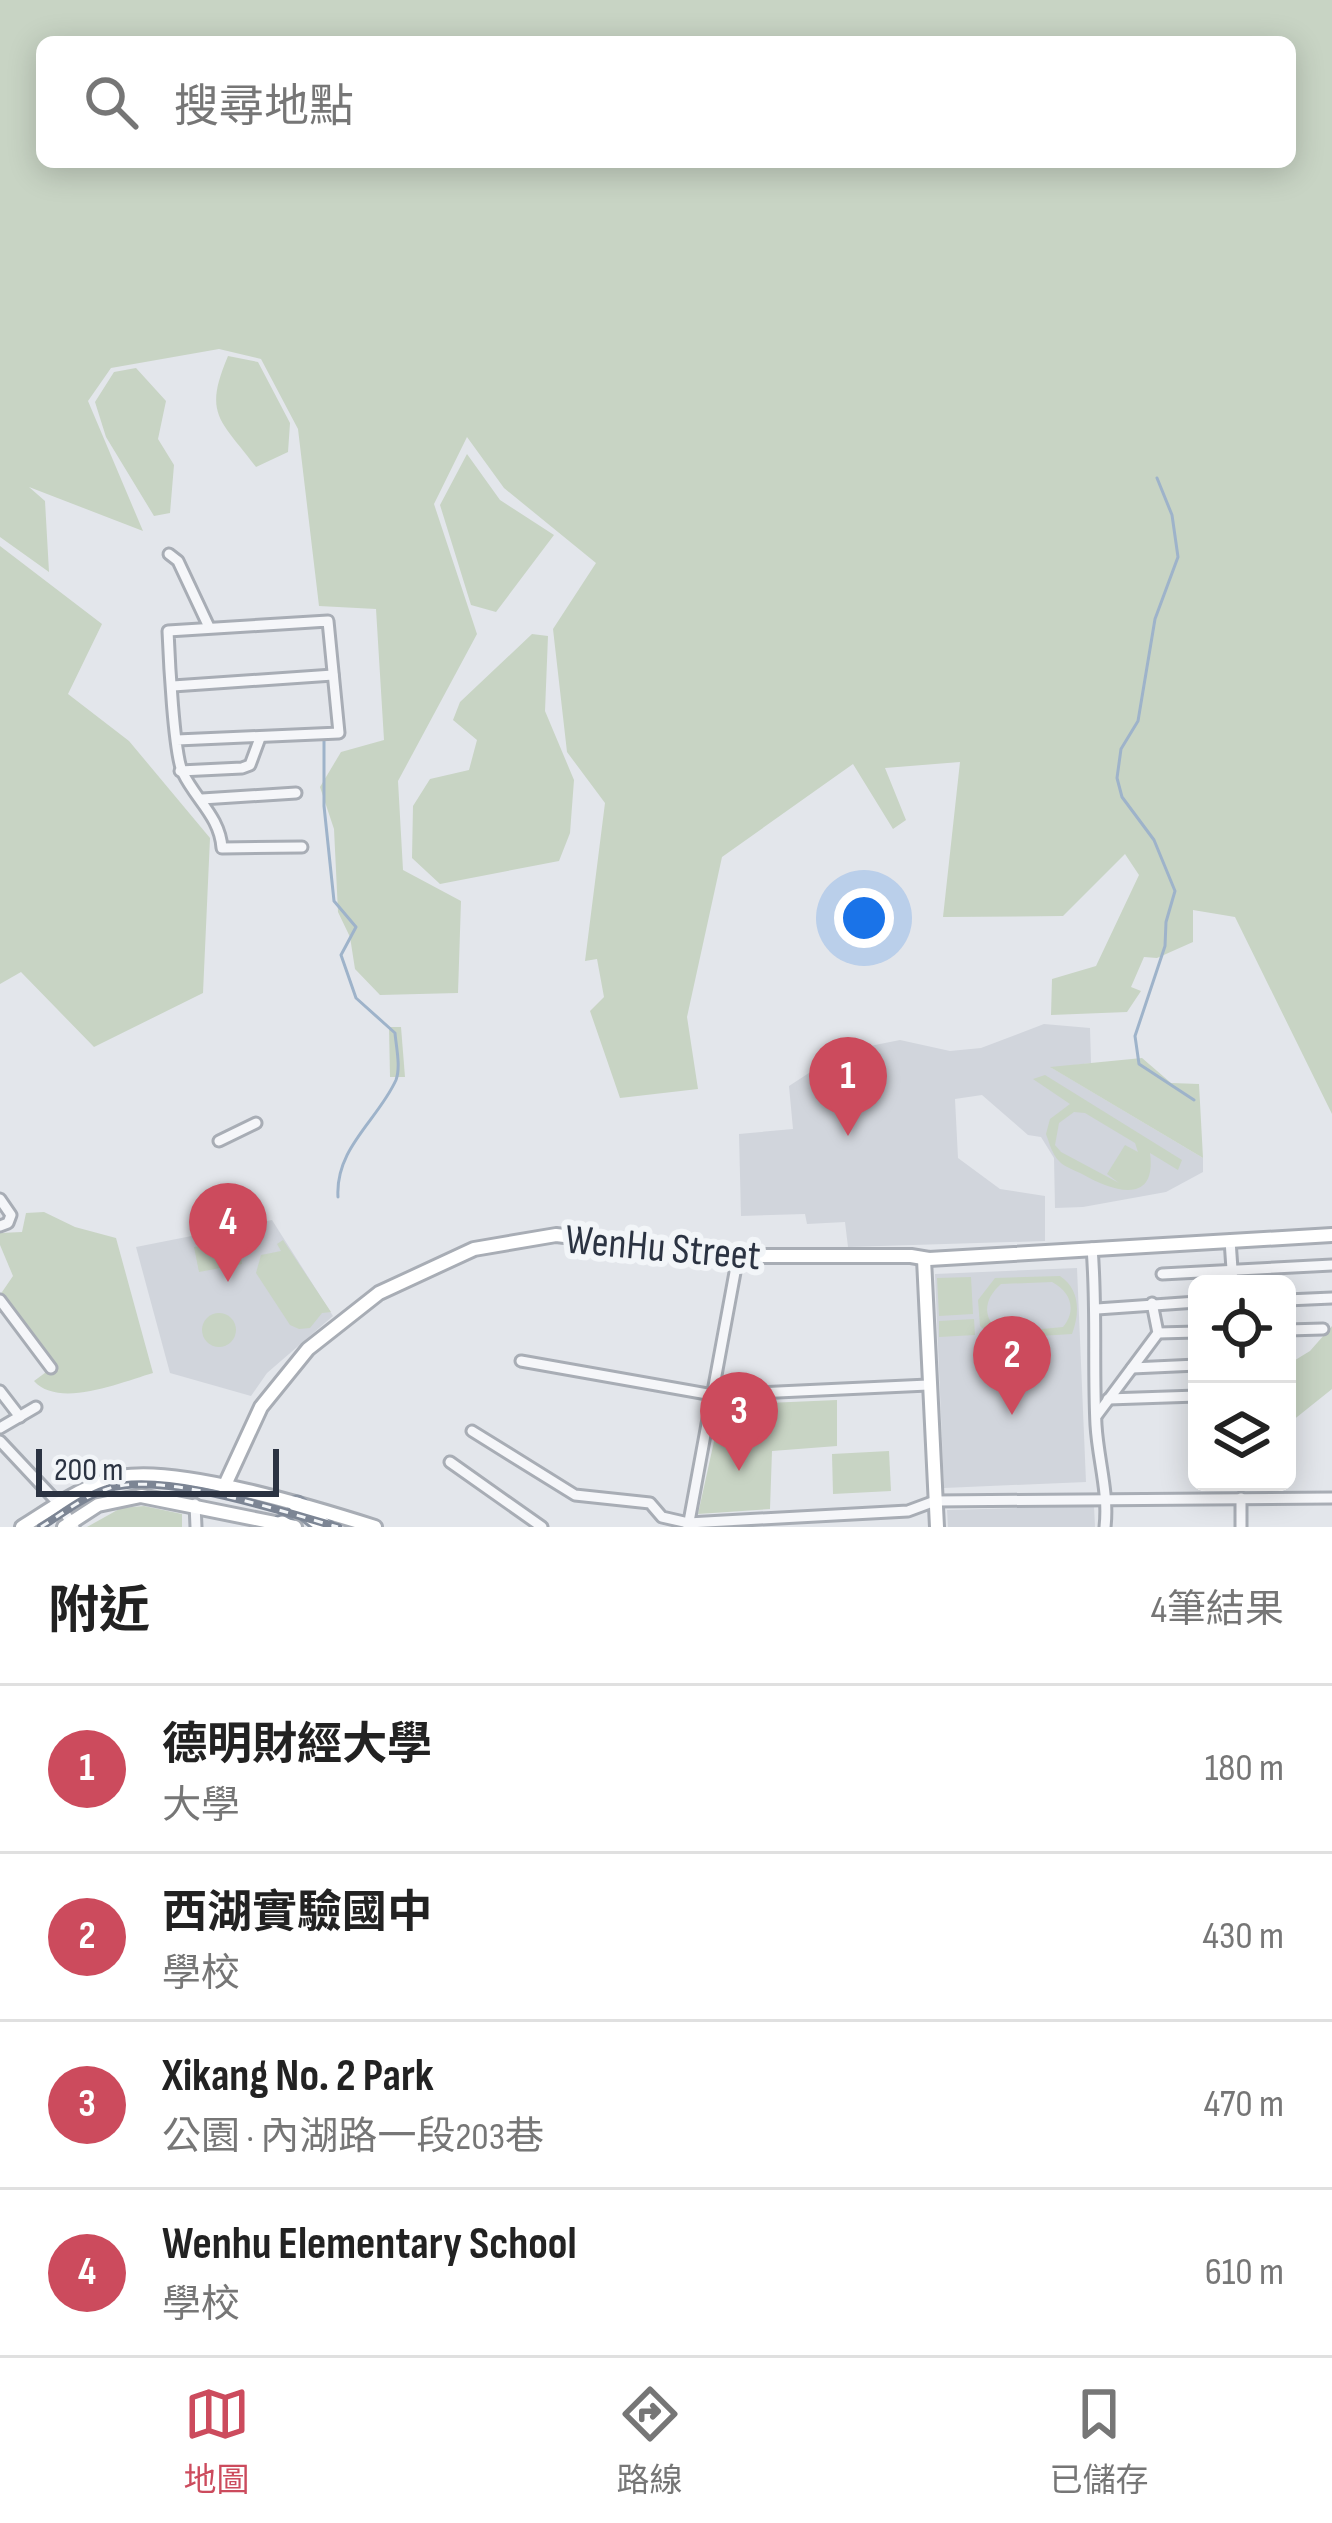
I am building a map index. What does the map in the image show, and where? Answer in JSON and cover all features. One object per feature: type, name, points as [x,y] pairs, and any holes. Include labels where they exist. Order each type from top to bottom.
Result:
[{"type":"highway","points":[[297,1505],[325,1527]]},
{"type":"street","points":[[169,554],[178,561],[209,627]]},
{"type":"street","points":[[177,740],[339,734],[328,621],[168,631],[177,740],[180,770],[221,834],[222,848],[302,847]]},
{"type":"street","points":[[173,686],[333,675]]},
{"type":"street","points":[[180,770],[250,765],[260,738]]},
{"type":"street","points":[[202,799],[296,793]]},
{"type":"street","points":[[219,1141],[256,1123]]},
{"type":"street","points":[[0,1199],[11,1215],[0,1226]]},
{"type":"street","name":"WenHu Street","points":[[224,1487],[261,1407],[308,1349],[379,1293],[474,1249],[556,1235],[738,1256],[924,1259],[1332,1234]]},
{"type":"street","points":[[1231,1240],[1233,1275]]},
{"type":"street","points":[[1092,1248],[1096,1417],[1105,1527]]},
{"type":"street","points":[[688,1525],[738,1256]]},
{"type":"street","points":[[924,1259],[937,1527]]},
{"type":"street","points":[[1256,1275],[1332,1265]]},
{"type":"street","points":[[1162,1274],[1188,1275]]},
{"type":"street","points":[[1296,1300],[1332,1298]]},
{"type":"street","points":[[0,1300],[51,1368]]},
{"type":"street","points":[[1096,1417],[1158,1334],[1152,1303]]},
{"type":"street","points":[[1097,1309],[1188,1303]]},
{"type":"street","points":[[1296,1330],[1323,1329]]},
{"type":"street","points":[[1158,1334],[1188,1332]]},
{"type":"street","points":[[521,1361],[712,1395],[928,1385]]},
{"type":"street","points":[[1132,1368],[1188,1365]]},
{"type":"street","points":[[0,1390],[20,1417]]},
{"type":"street","points":[[1108,1399],[1188,1396]]},
{"type":"street","points":[[0,1428],[36,1407]]},
{"type":"street","points":[[472,1431],[575,1496],[650,1503],[662,1517],[688,1525],[908,1510],[935,1502],[1332,1498]]},
{"type":"street","points":[[0,1441],[59,1504],[70,1526],[98,1505],[141,1496],[288,1526]]},
{"type":"street","points":[[450,1462],[542,1527]]},
{"type":"street","points":[[22,1527],[92,1485],[124,1476],[224,1487],[375,1527]]},
{"type":"street","points":[[1241,1498],[1241,1527]]},
{"type":"street","points":[[195,1504],[196,1527]]},
{"type":"shaded area","points":[[1044,1024],[1090,1028],[1091,1063],[1052,1068],[1203,1158],[1203,1172],[1166,1192],[1055,1208],[1054,1158],[1041,1137],[1028,1135],[982,1095],[955,1099],[958,1158],[1000,1189],[1045,1196],[1045,1241],[848,1247],[845,1222],[807,1224],[805,1214],[741,1216],[739,1134],[793,1129],[789,1086],[812,1071],[845,1051],[900,1040],[950,1051],[981,1048]]},
{"type":"shaded area","points":[[272,1220],[333,1316],[267,1373],[251,1396],[170,1373],[136,1247]]},
{"type":"shaded area","points":[[1077,1268],[1086,1482],[944,1488],[935,1274]]},
{"type":"shaded area","points":[[1094,1506],[1095,1527],[948,1527],[947,1510]]},
{"type":"green space","points":[[0,0],[1332,0],[1332,1114],[1235,917],[1193,910],[1193,942],[1157,958],[1144,957],[1131,987],[1141,991],[1127,1012],[1051,1015],[1052,979],[1096,966],[1139,875],[1125,854],[1063,916],[943,917],[960,762],[885,768],[906,820],[893,829],[853,764],[722,857],[687,1017],[698,1089],[620,1098],[590,1011],[604,997],[597,959],[585,961],[605,803],[567,752],[553,629],[596,563],[504,488],[467,437],[434,504],[477,634],[398,781],[403,870],[461,901],[458,993],[380,995],[355,969],[350,937],[338,912],[334,829],[320,787],[341,752],[384,740],[376,609],[319,606],[298,429],[261,359],[219,349],[111,368],[88,401],[143,531],[29,487],[45,501],[49,572],[0,537]]},
{"type":"green space","points":[[228,356],[258,362],[290,423],[288,452],[256,467],[219,416],[217,391]]},
{"type":"green space","points":[[136,368],[166,401],[158,439],[174,465],[170,513],[154,516],[106,437],[95,402],[114,372]]},
{"type":"green space","points":[[467,454],[500,500],[554,535],[496,612],[471,605],[440,505]]},
{"type":"green space","points":[[0,546],[102,624],[68,694],[129,741],[210,838],[203,993],[94,1047],[21,972],[0,984]]},
{"type":"green space","points":[[532,634],[548,636],[545,711],[574,780],[570,833],[559,861],[440,884],[412,858],[413,806],[430,779],[469,770],[477,740],[453,720],[460,702]]},
{"type":"green space","points":[[389,1027],[401,1027],[405,1077],[390,1077]]},
{"type":"green space","points":[[1142,1058],[1171,1083],[1199,1084],[1203,1158],[1050,1067]]},
{"type":"green space","points":[[1045,1075],[1182,1160],[1178,1170],[1150,1153],[1147,1181],[1131,1190],[1108,1186],[1064,1165],[1054,1155],[1046,1134],[1050,1119],[1070,1104],[1033,1079]],"holes":[[[1074,1112],[1085,1113],[1135,1143],[1138,1152],[1125,1145],[1107,1174],[1119,1183],[1055,1145],[1059,1123]]]},
{"type":"green space","points":[[44,1212],[116,1238],[153,1373],[74,1393],[45,1389],[34,1381],[53,1367],[0,1295],[13,1276],[0,1233],[22,1232],[26,1213]]},
{"type":"green space","points":[[238,1239],[242,1264],[199,1272],[194,1247]]},
{"type":"green space","points":[[283,1240],[331,1312],[322,1313],[310,1328],[290,1325],[256,1273],[261,1255],[281,1251],[277,1244]]},
{"type":"green space","points":[[1060,1276],[1067,1281],[1076,1302],[1072,1334],[994,1339],[980,1326],[978,1300],[995,1278]],"holes":[[[1052,1282],[1071,1308],[1063,1327],[1001,1333],[990,1321],[988,1302],[1001,1284]]]},
{"type":"green space","points":[[971,1277],[973,1314],[939,1316],[937,1278]]},
{"type":"green space","points":[[219,1313],[231,1318],[236,1330],[231,1342],[219,1347],[207,1342],[202,1330],[207,1318]]},
{"type":"green space","points":[[974,1319],[975,1335],[939,1337],[939,1321]]},
{"type":"green space","points":[[1332,1326],[1332,1389],[1296,1418],[1296,1360]]},
{"type":"green space","points":[[837,1400],[837,1446],[772,1451],[770,1509],[698,1514],[722,1405]]},
{"type":"green space","points":[[889,1451],[891,1491],[833,1494],[832,1454]]},
{"type":"green space","points":[[144,1506],[182,1514],[182,1527],[87,1527],[121,1508]]},
{"type":"waterway","points":[[1157,478],[1172,515],[1178,557],[1155,619],[1138,721],[1121,749],[1117,778],[1122,797],[1154,840],[1175,891],[1165,946],[1135,1036],[1139,1064],[1194,1100]]},
{"type":"waterway","points":[[324,739],[324,806],[334,901],[356,927],[341,955],[356,998],[395,1033],[398,1063],[388,1095],[343,1164],[338,1197]]},
{"type":"railway","points":[[41,1527],[90,1496],[130,1485],[222,1495],[338,1527]]},
{"type":"place","name":"德明財經大學","points":[[848,1136]]},
{"type":"place","name":"Wenhu Elementary School","points":[[228,1282]]},
{"type":"place","name":"西湖實驗國中","points":[[1012,1415]]},
{"type":"place","name":"Xikang No. 2 Park","points":[[739,1471]]}]
